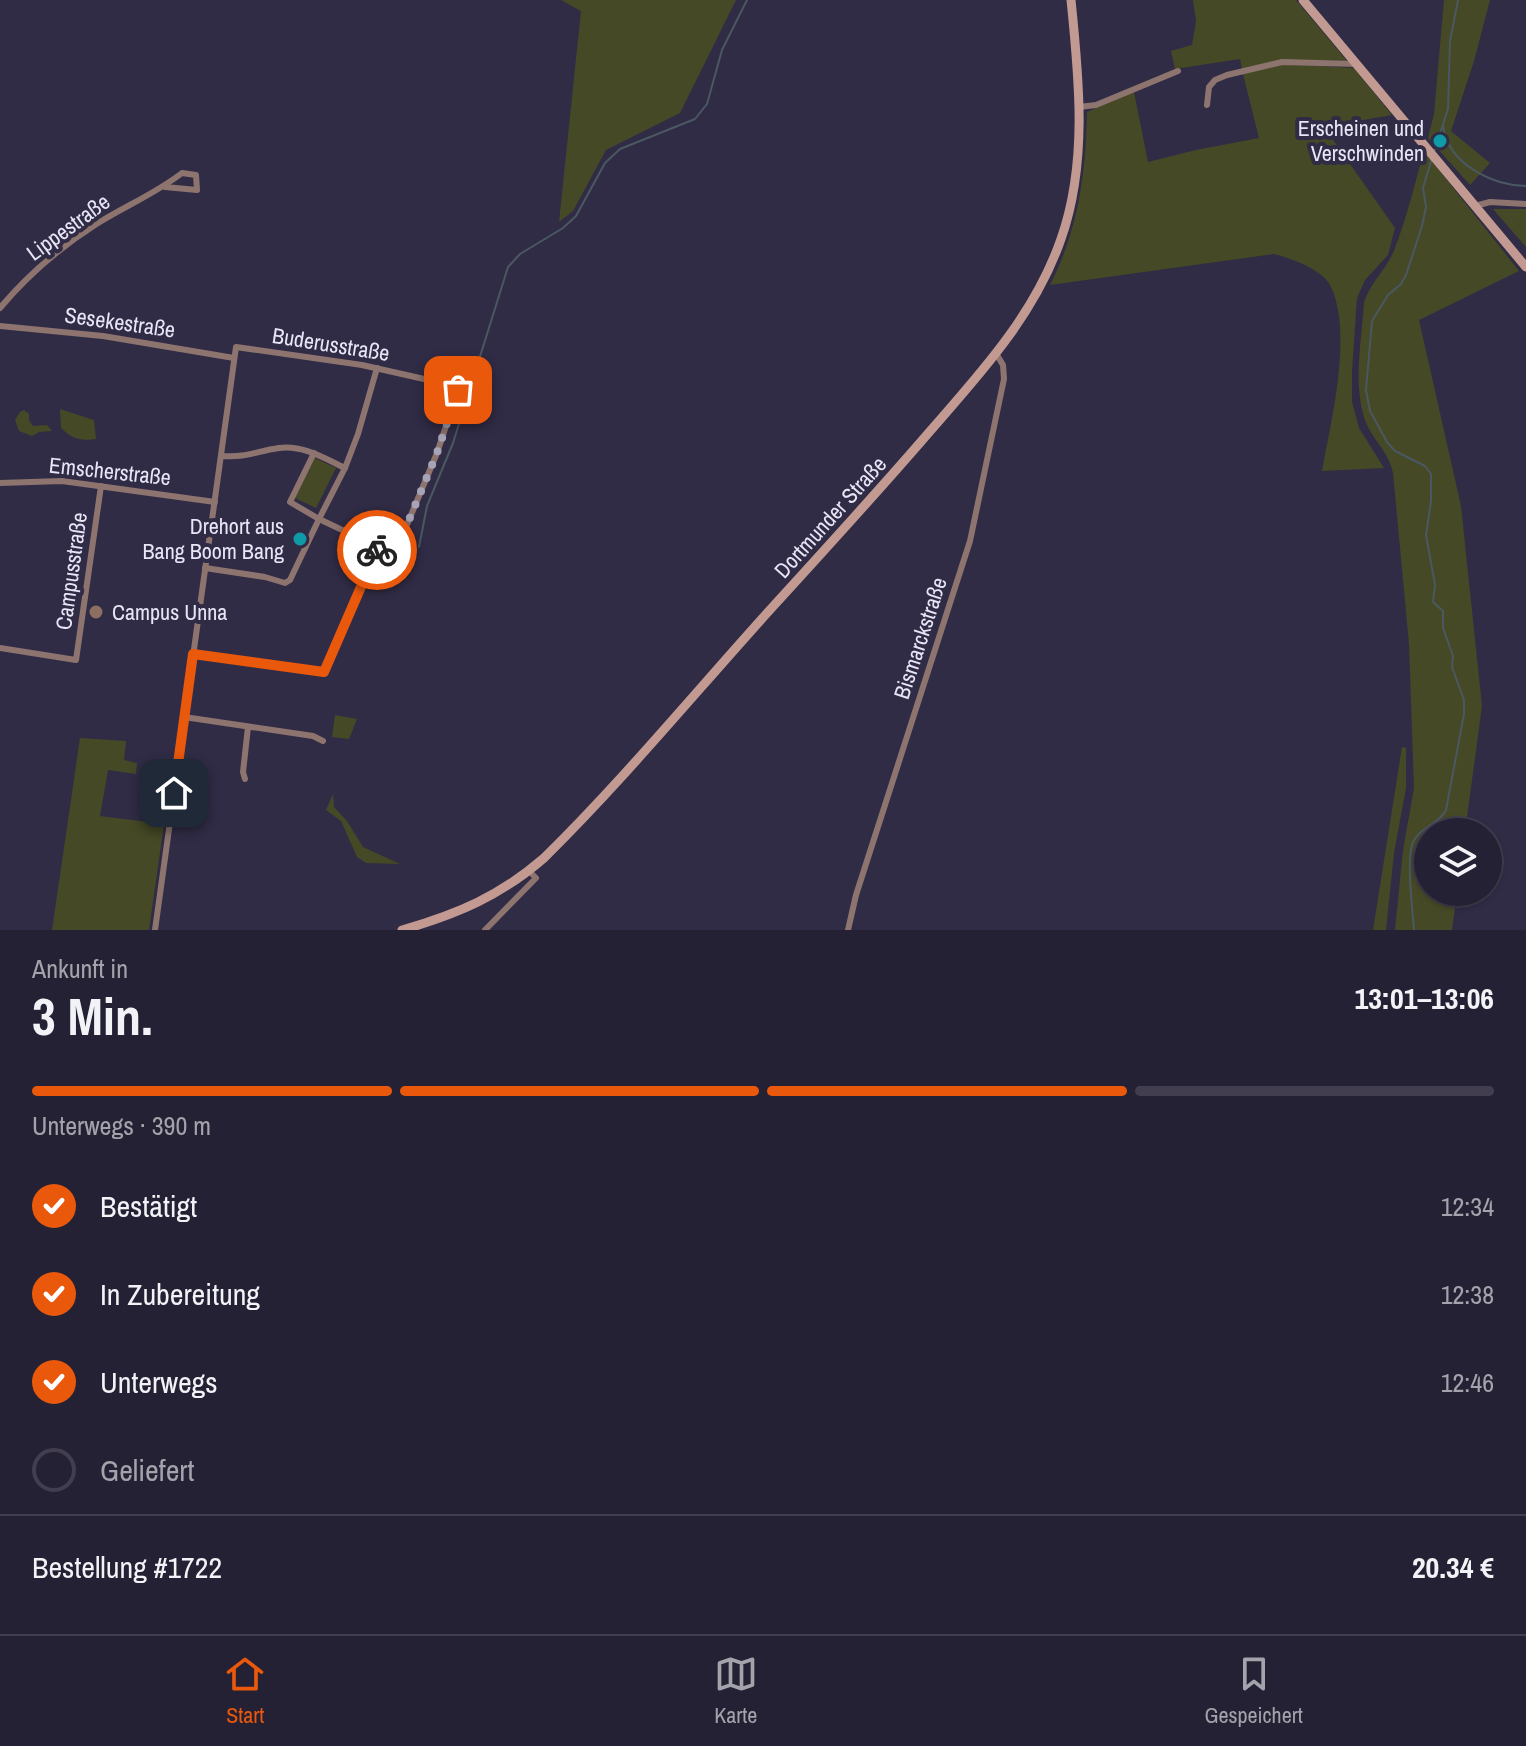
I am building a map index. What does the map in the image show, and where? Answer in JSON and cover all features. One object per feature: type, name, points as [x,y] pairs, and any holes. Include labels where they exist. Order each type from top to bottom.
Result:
[{"type":"main road","name":"Dortmunder Straße","points":[[402,930],[476,905],[529,871],[561,841],[997,355],[1028,309],[1062,238],[1075,179],[1079,107],[1071,0]]},
{"type":"main road","points":[[1303,0],[1526,267]]},
{"type":"street","points":[[1207,105],[1209,87],[1215,80],[1227,75],[1282,62],[1357,64]]},
{"type":"street","points":[[1079,107],[1096,105],[1178,71]]},
{"type":"street","name":"Lippestraße","points":[[0,308],[57,251],[94,225],[165,187],[182,173],[196,175],[197,190],[165,187]]},
{"type":"street","points":[[1475,206],[1490,202],[1526,204]]},
{"type":"street","name":"Sesekestraße","points":[[0,326],[103,336],[234,358]]},
{"type":"street","name":"Buderusstraße","points":[[234,358],[236,347],[377,368],[455,386],[458,390],[437,453],[396,551],[378,547]]},
{"type":"street","name":"Bismarckstraße","points":[[848,930],[856,895],[970,541],[1004,379],[1003,365],[997,355]]},
{"type":"street","points":[[155,930],[234,358]]},
{"type":"street","points":[[205,568],[288,582],[345,468],[377,368]]},
{"type":"street","points":[[222,456],[239,458],[282,447],[314,453],[345,468]]},
{"type":"street","points":[[193,654],[324,672],[378,547],[290,502],[314,453]]},
{"type":"street","name":"Emscherstraße","points":[[0,483],[62,481],[215,502]]},
{"type":"street","name":"Campusstraße","points":[[0,648],[76,660],[101,486]]},
{"type":"street","points":[[184,717],[313,736],[323,741]]},
{"type":"street","points":[[245,779],[248,727]]},
{"type":"street","points":[[485,930],[536,878],[529,871]]},
{"type":"green space","points":[[561,0],[736,0],[680,113],[606,150],[573,211],[559,222],[581,11]]},
{"type":"green space","points":[[1193,0],[1296,0],[1347,61],[1294,60],[1242,69],[1240,59],[1175,69],[1171,51],[1192,45],[1196,21]]},
{"type":"green space","points":[[1444,0],[1490,0],[1451,131],[1490,163],[1470,185],[1428,138],[1434,114]]},
{"type":"green space","points":[[1284,64],[1354,68],[1392,115],[1324,127],[1395,228],[1388,255],[1365,280],[1357,298],[1352,371],[1352,402],[1359,428],[1384,468],[1322,471],[1335,403],[1340,329],[1331,287],[1314,270],[1274,254],[1050,285],[1060,264],[1079,201],[1087,112],[1134,92],[1148,162],[1259,138],[1243,74]]},
{"type":"green space","points":[[1424,151],[1519,271],[1419,320],[1461,506],[1482,706],[1467,818],[1414,818],[1414,906],[1455,906],[1452,930],[1395,930],[1403,850],[1414,788],[1409,644],[1393,473],[1388,458],[1370,432],[1359,389],[1364,302],[1395,248]]},
{"type":"green space","points":[[1493,209],[1526,209],[1526,247]]},
{"type":"green space","points":[[60,409],[94,420],[96,439],[85,440],[65,432],[61,428]]},
{"type":"green space","points":[[24,410],[33,426],[47,425],[52,431],[32,436],[19,431],[15,420]]},
{"type":"green space","points":[[315,458],[336,468],[316,508],[295,498]]},
{"type":"green space","points":[[335,715],[357,719],[349,739],[332,737]]},
{"type":"green space","points":[[80,738],[126,741],[124,760],[137,763],[136,774],[108,770],[100,816],[164,824],[149,930],[52,930]]},
{"type":"green space","points":[[1402,747],[1406,748],[1406,788],[1394,853],[1386,930],[1373,930]]},
{"type":"green space","points":[[333,794],[334,807],[363,847],[400,864],[366,863],[357,857],[341,821],[326,810]]},
{"type":"waterway","points":[[419,547],[427,506],[453,443],[508,267],[520,254],[563,228],[576,216],[605,163],[620,149],[695,119],[707,104],[722,50],[747,0]]},
{"type":"waterway","points":[[1434,152],[1448,109],[1450,41],[1458,0]]},
{"type":"waterway","points":[[1443,126],[1453,151],[1474,170],[1499,182],[1526,186]]},
{"type":"waterway","points":[[1414,930],[1411,847],[1417,835],[1446,810],[1464,700],[1452,667],[1453,656],[1443,628],[1443,611],[1433,602],[1435,585],[1426,535],[1431,474],[1425,466],[1395,451],[1387,442],[1370,411],[1366,390],[1372,321],[1388,295],[1406,275],[1422,226],[1426,207],[1423,188],[1432,158]]},
{"type":"way so far","points":[[377,550],[378,547],[396,551],[437,453],[458,390]]},
{"type":"place","name":"Erscheinen und Verschwinden","points":[[1440,141]]},
{"type":"place","name":"Drehort aus Bang Boom Bang","points":[[300,539]]},
{"type":"place","name":"Campus Unna","points":[[96,612]]},
{"type":"route","points":[[174,793],[193,654],[324,672],[377,550]]}]
